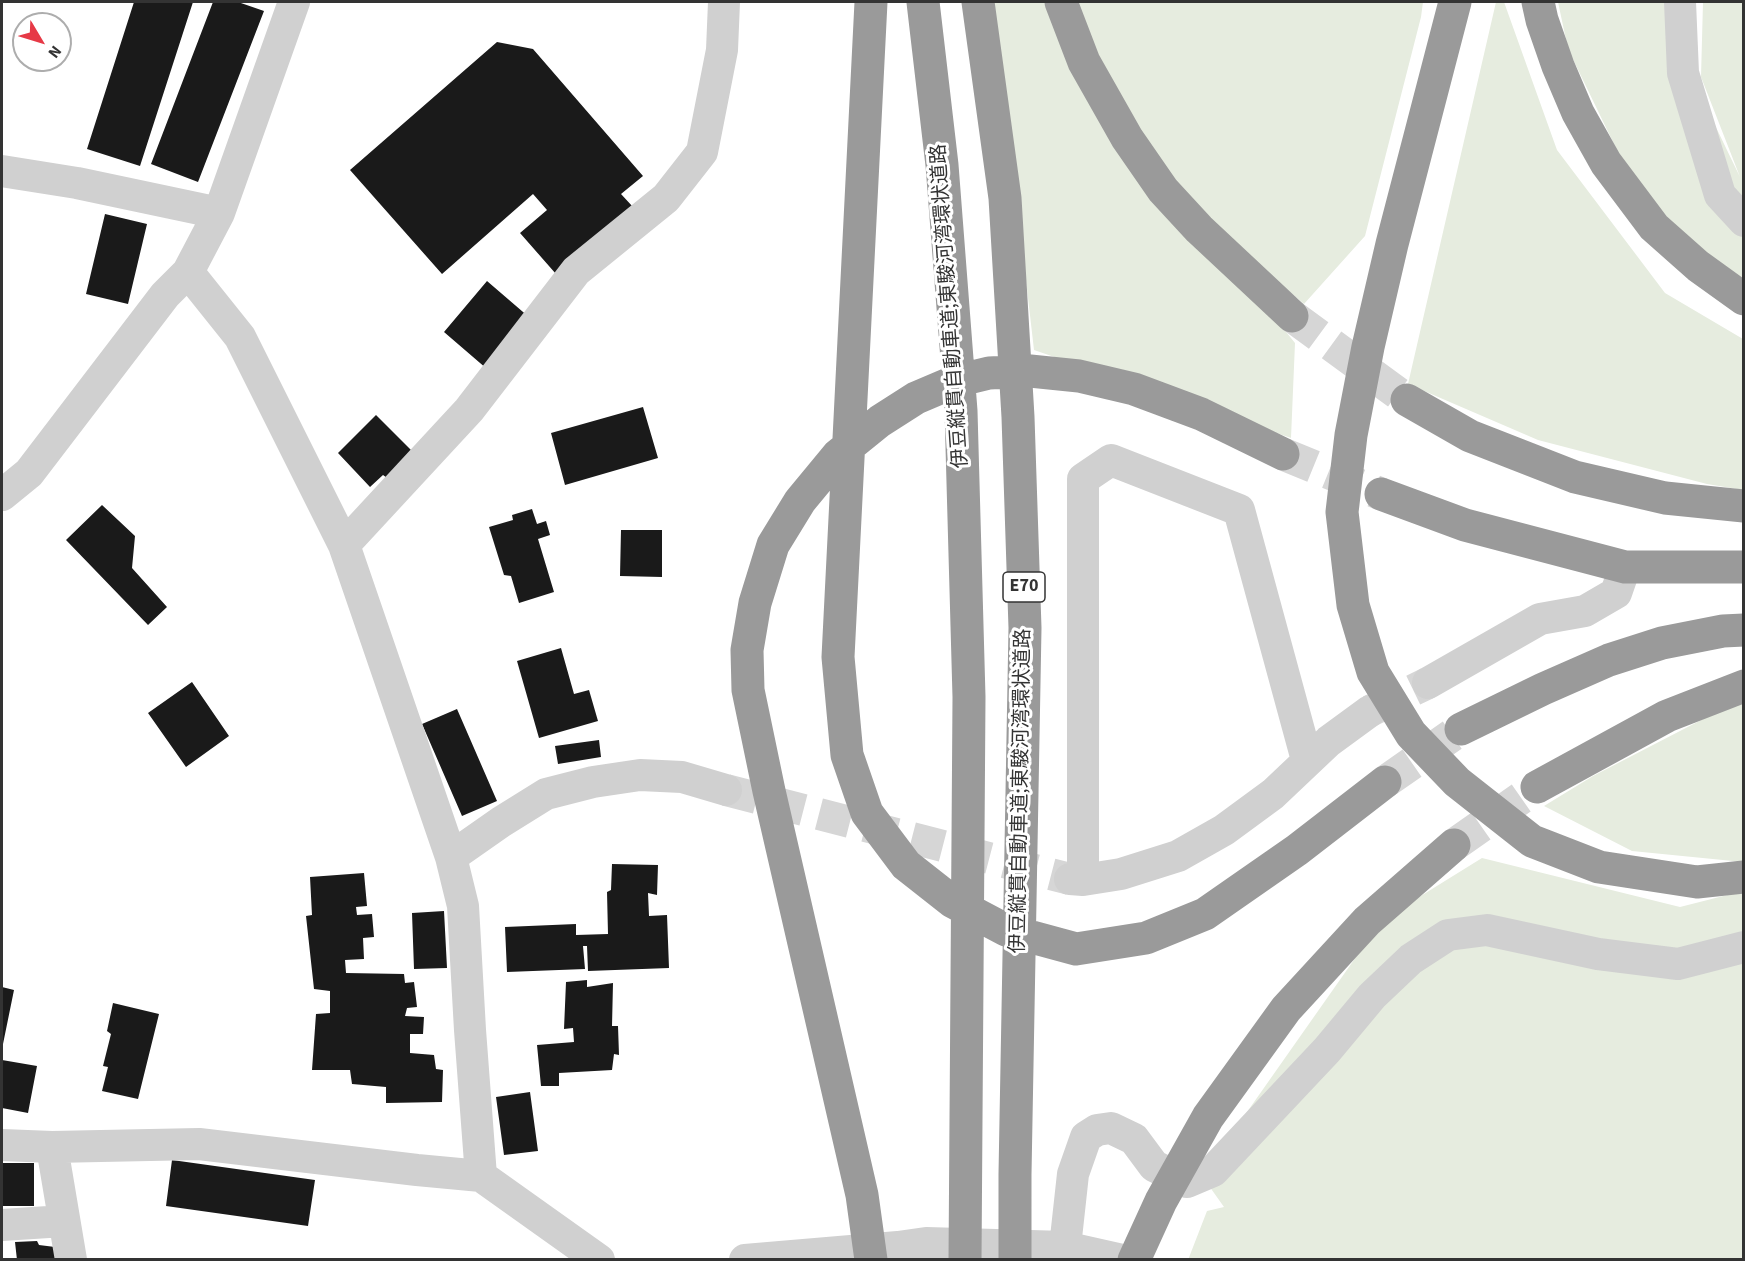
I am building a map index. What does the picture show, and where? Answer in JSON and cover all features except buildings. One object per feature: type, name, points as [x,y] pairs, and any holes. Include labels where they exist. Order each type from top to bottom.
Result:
[{"type":"highway","points":[[871,2],[838,657],[847,755],[867,813],[906,865],[953,902],[1006,930],[1076,949],[1146,938],[1204,914],[1297,850],[1385,782]]},
{"type":"highway","name":"伊豆縦貫自動車道;東駿河湾環状道路","points":[[923,2],[942,165],[961,411],[969,697],[965,1260]]},
{"type":"highway","name":"伊豆縦貫自動車道;東駿河湾環状道路","points":[[978,2],[1005,198],[1018,417],[1025,616],[1015,1260]]},
{"type":"highway","points":[[1061,2],[1084,62],[1127,138],[1163,190],[1199,230],[1292,316]]},
{"type":"highway","points":[[1455,2],[1392,244],[1368,346],[1351,435],[1342,512],[1353,605],[1373,672],[1411,734],[1457,782],[1532,841],[1599,867],[1697,882],[1743,877]]},
{"type":"highway","points":[[1538,2],[1558,66],[1578,113],[1606,163],[1654,227],[1698,266],[1743,299]]},
{"type":"highway","points":[[872,1260],[862,1195],[748,690],[747,650],[755,603],[772,545],[800,501],[838,455],[880,421],[916,398],[956,381],[989,373],[1030,371],[1079,376],[1134,389],[1201,414],[1283,454]]},
{"type":"highway","points":[[1407,400],[1470,436],[1575,477],[1665,498],[1743,506]]},
{"type":"highway","points":[[1381,494],[1465,525],[1625,567],[1743,567]]},
{"type":"highway","points":[[1461,729],[1609,660],[1662,643],[1723,631],[1743,630]]},
{"type":"highway","points":[[1537,788],[1667,716],[1743,686]]},
{"type":"highway","points":[[1134,1260],[1161,1201],[1208,1117],[1286,1009],[1367,921],[1454,845]]},
{"type":"street","points":[[2,495],[29,473],[165,295],[188,272],[219,213],[294,2]]},
{"type":"street","points":[[344,545],[469,410],[576,271],[666,198],[702,152],[722,50],[724,2]]},
{"type":"street","points":[[1680,2],[1683,73],[1720,195],[1743,221]]},
{"type":"street","points":[[2,171],[77,183],[219,213]]},
{"type":"street","points":[[188,272],[240,337],[344,545],[451,857],[463,906],[481,1176]]},
{"type":"street","points":[[1307,760],[1239,510],[1111,460],[1083,479],[1076,880],[1121,874],[1178,856],[1224,830],[1273,794],[1329,741],[1370,711]]},
{"type":"street","points":[[1428,683],[1540,619],[1585,610],[1616,593],[1625,567]]},
{"type":"street","points":[[451,857],[546,794],[593,782],[640,775],[682,777],[726,790]]},
{"type":"street","points":[[1065,1247],[1073,1174],[1086,1137],[1097,1130],[1111,1128],[1134,1139],[1154,1167],[1187,1182],[1213,1171],[1327,1050],[1372,996],[1411,959],[1448,935],[1487,930],[1598,954],[1677,964],[1743,946]]},
{"type":"street","points":[[2,1145],[52,1147],[199,1144],[481,1176],[598,1260]]},
{"type":"street","points":[[52,1147],[71,1260]]},
{"type":"street","points":[[2,1225],[64,1221]]},
{"type":"street","points":[[745,1260],[927,1243],[1065,1247],[1123,1260]]},
{"type":"shaded area","points":[[994,2],[1045,2],[1079,75],[1295,343],[1291,438],[1034,350]]},
{"type":"shaded area","points":[[1077,2],[1423,2],[1365,236],[1304,304],[1225,236],[1116,118]]},
{"type":"shaded area","points":[[1496,2],[1504,2],[1557,150],[1665,293],[1743,339],[1743,490],[1707,484],[1538,440],[1408,384]]},
{"type":"shaded area","points":[[1558,2],[1685,2],[1682,57],[1740,177],[1701,77],[1703,2],[1743,2],[1743,284],[1689,247],[1627,171],[1568,49]]},
{"type":"shaded area","points":[[1743,700],[1743,862],[1632,851],[1544,806],[1593,776]]},
{"type":"shaded area","points":[[1482,858],[1680,907],[1743,891],[1743,1259],[1188,1260],[1207,1211],[1224,1207],[1202,1176],[1382,920]]},
{"type":"tunnel","points":[[1292,316],[1407,400]]},
{"type":"tunnel","points":[[1283,454],[1381,494]]},
{"type":"tunnel","points":[[1370,711],[1428,683]]},
{"type":"tunnel","points":[[1385,782],[1461,729]]},
{"type":"tunnel","points":[[1454,845],[1537,787]]},
{"type":"tunnel","points":[[726,790],[1070,879]]}]
